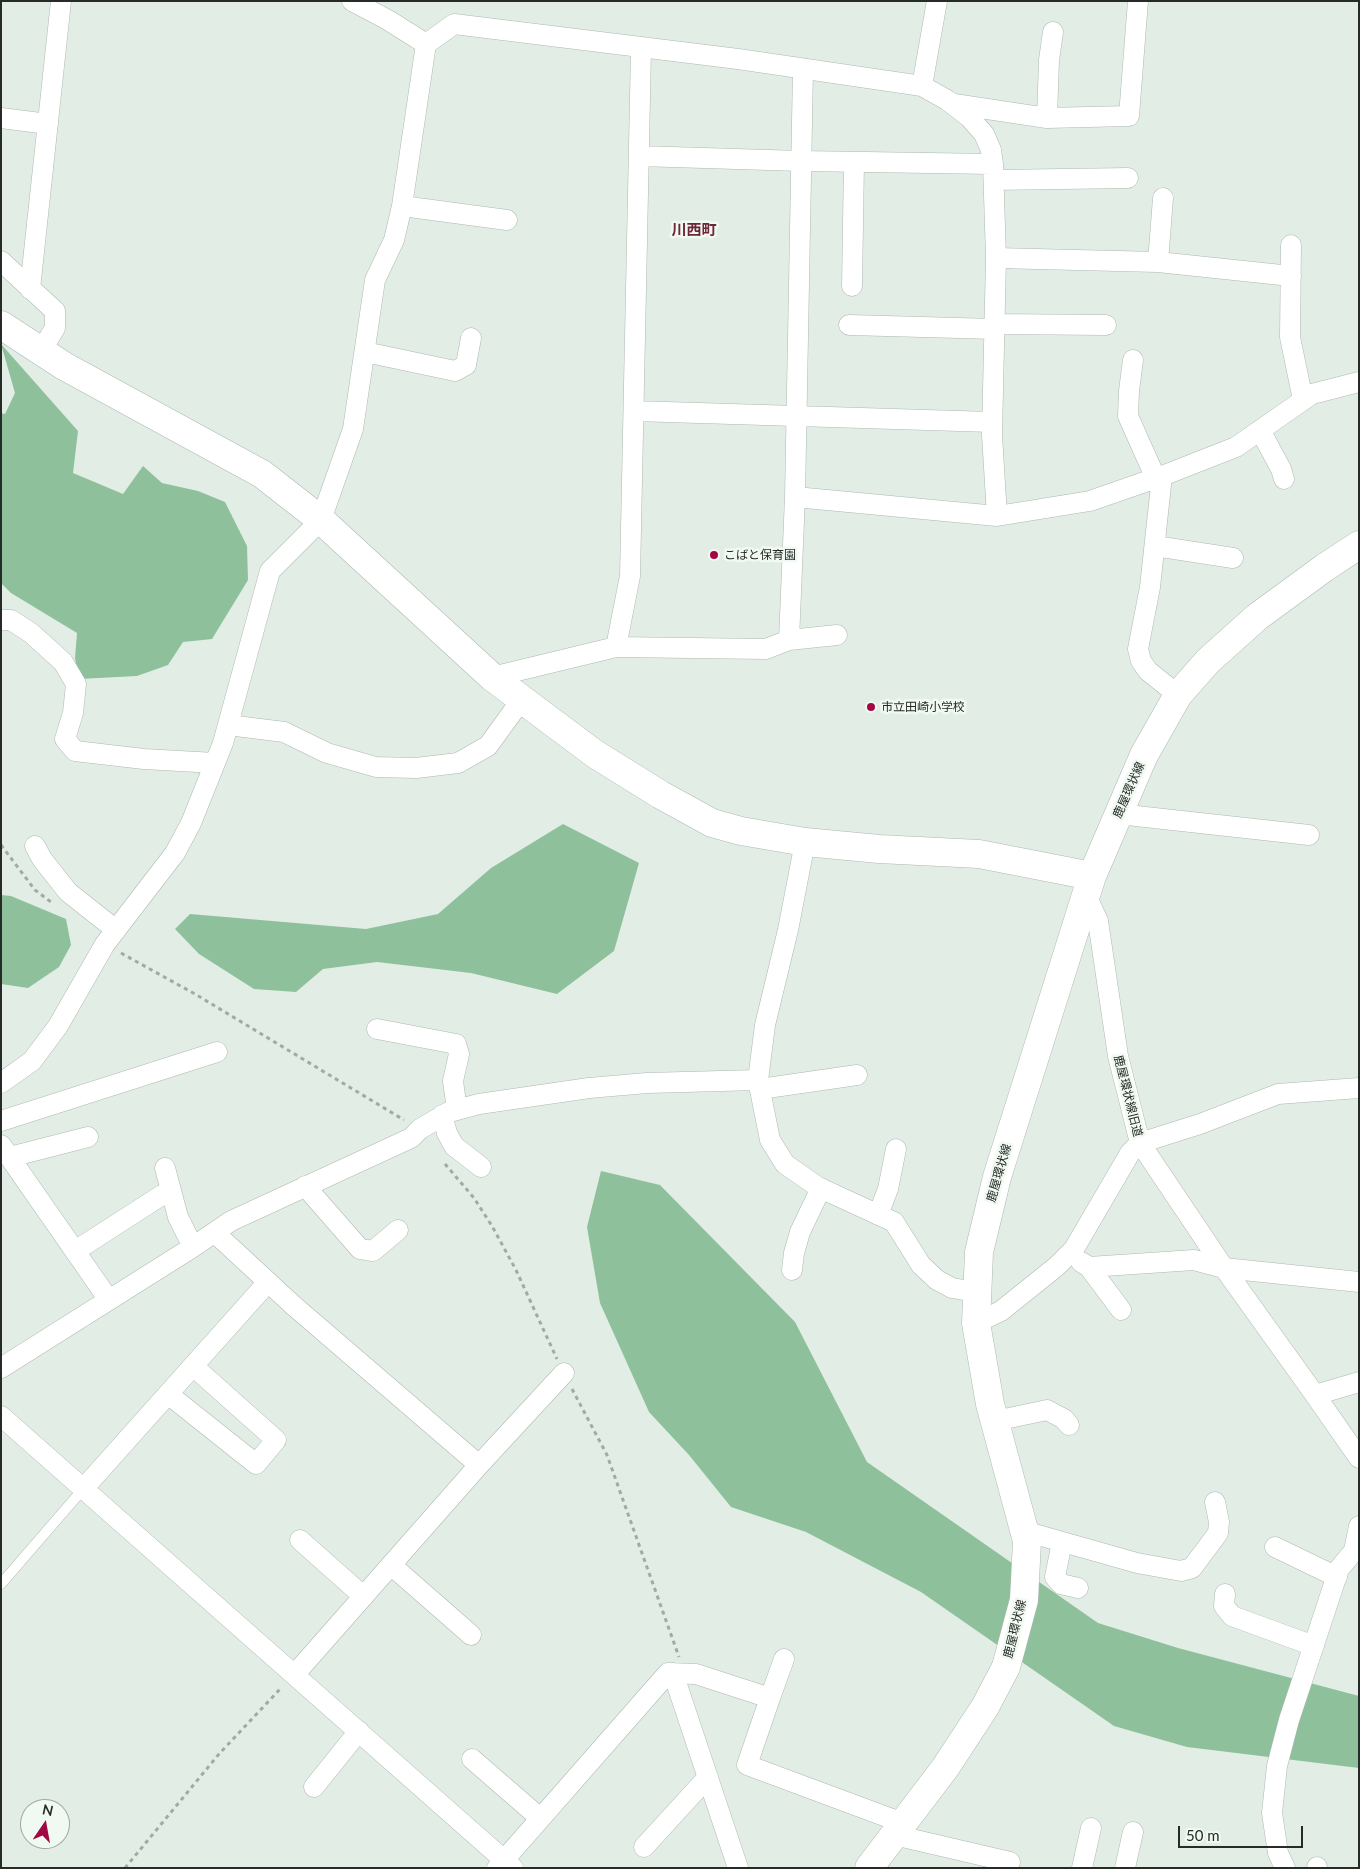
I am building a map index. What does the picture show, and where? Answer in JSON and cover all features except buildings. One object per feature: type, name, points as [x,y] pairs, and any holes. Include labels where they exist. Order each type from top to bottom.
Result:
[{"type":"main road","points":[[1,325],[64,366],[262,474],[321,520],[492,677],[595,754],[660,795],[712,823],[741,831],[805,842],[879,849],[979,854],[1089,885]]},
{"type":"main road","name":"鹿屋環状線","points":[[869,1868],[945,1768],[984,1706],[1006,1667],[1024,1600],[1027,1541],[990,1404],[976,1323],[979,1252],[997,1177],[1089,885],[1144,755],[1178,695],[1208,661],[1257,617],[1324,568],[1359,546]]},
{"type":"street","points":[[30,289],[61,1]]},
{"type":"street","points":[[352,1],[388,20],[426,44]]},
{"type":"street","points":[[922,86],[937,1]]},
{"type":"street","points":[[952,104],[1047,118],[1129,116],[1138,1]]},
{"type":"street","points":[[1,1083],[32,1061],[58,1026],[110,937],[175,853],[191,823],[228,725],[270,571],[321,520],[354,429],[375,280],[394,240],[402,206],[426,44],[454,24],[922,86],[969,116],[984,134],[991,150],[993,172],[996,258],[992,422],[997,516]]},
{"type":"street","points":[[1047,118],[1049,60],[1054,32]]},
{"type":"street","points":[[616,647],[630,576],[641,48]]},
{"type":"street","points":[[789,640],[795,497],[803,69]]},
{"type":"street","points":[[1,118],[48,124]]},
{"type":"street","points":[[639,156],[854,162],[993,172],[1128,178]]},
{"type":"street","points":[[852,286],[854,162]]},
{"type":"street","points":[[1158,262],[1163,198]]},
{"type":"street","points":[[402,206],[507,220]]},
{"type":"street","points":[[1291,245],[1290,337],[1303,400]]},
{"type":"street","points":[[996,258],[1158,262],[1291,276]]},
{"type":"street","points":[[1,262],[55,311],[55,328],[41,351]]},
{"type":"street","points":[[849,325],[994,326],[1098,320]]},
{"type":"street","points":[[365,352],[455,371],[466,364],[471,338]]},
{"type":"street","points":[[1133,360],[1128,416],[1159,478],[1155,546],[1150,587],[1138,649],[1148,671],[1178,695]]},
{"type":"street","points":[[795,497],[997,516],[1090,501],[1159,478],[1236,447],[1312,394],[1359,382]]},
{"type":"street","points":[[634,411],[992,422]]},
{"type":"street","points":[[1260,430],[1281,469],[1284,479]]},
{"type":"street","points":[[1155,546],[1233,558]]},
{"type":"street","points":[[1,620],[11,620],[31,632],[64,662],[76,684],[73,713],[65,739],[75,751],[144,759],[215,763]]},
{"type":"street","points":[[492,677],[616,647],[766,649],[789,640],[837,635]]},
{"type":"street","points":[[228,725],[284,732],[328,753],[376,767],[416,768],[458,763],[488,746],[522,699]]},
{"type":"street","points":[[1118,814],[1309,835]]},
{"type":"street","points":[[805,842],[788,930],[765,1025],[759,1085],[770,1140],[785,1164],[821,1188],[894,1222],[922,1265],[937,1280],[952,1288],[976,1292]]},
{"type":"street","points":[[35,846],[42,859],[68,892],[110,937]]},
{"type":"street","name":"鹿屋環状線旧道","points":[[976,1323],[1001,1311],[1058,1266],[1070,1254],[1130,1153],[1140,1143],[1118,1056],[1098,921],[1089,885]]},
{"type":"street","points":[[377,1029],[456,1044],[459,1054],[453,1082],[447,1133],[454,1146],[481,1167]]},
{"type":"street","points":[[1,1121],[217,1052]]},
{"type":"street","points":[[1,1368],[231,1221],[411,1138],[420,1129],[449,1112],[479,1104],[589,1088],[647,1083],[759,1085],[856,1075]]},
{"type":"street","points":[[1359,1088],[1278,1094],[1200,1124],[1140,1143],[1224,1268],[1359,1458]]},
{"type":"street","points":[[88,1137],[6,1151],[109,1300]]},
{"type":"street","points":[[878,1215],[888,1189],[896,1149]]},
{"type":"street","points":[[165,1168],[178,1217],[192,1247]]},
{"type":"street","points":[[305,1186],[360,1249],[373,1251],[398,1230]]},
{"type":"street","points":[[792,1270],[794,1253],[800,1232],[821,1188]]},
{"type":"street","points":[[75,1251],[162,1195]]},
{"type":"street","points":[[215,1233],[268,1282],[479,1465]]},
{"type":"street","points":[[1070,1254],[1089,1267],[1122,1310]]},
{"type":"street","points":[[1089,1267],[1194,1260],[1224,1268],[1359,1282]]},
{"type":"street","points":[[84,1488],[268,1282]]},
{"type":"street","points":[[168,1394],[256,1464],[276,1440],[193,1366]]},
{"type":"street","points":[[295,1674],[479,1465],[564,1373]]},
{"type":"street","points":[[1315,1394],[1359,1382]]},
{"type":"street","points":[[995,1421],[1047,1410],[1064,1419],[1069,1425]]},
{"type":"street","points":[[1,1416],[359,1731],[505,1865],[540,1818],[668,1673],[696,1674],[770,1698]]},
{"type":"street","points":[[1024,1531],[1137,1563],[1181,1571],[1192,1568],[1218,1533],[1219,1522],[1215,1502]]},
{"type":"street","points":[[1285,1868],[1278,1853],[1272,1813],[1277,1766],[1289,1720],[1340,1569],[1356,1552],[1359,1526]]},
{"type":"street","points":[[300,1540],[363,1596]]},
{"type":"street","points":[[1062,1542],[1055,1577],[1061,1584],[1078,1588]]},
{"type":"street","points":[[1275,1548],[1337,1578]]},
{"type":"street","points":[[391,1565],[471,1634]]},
{"type":"street","points":[[1225,1594],[1224,1606],[1232,1616],[1314,1646]]},
{"type":"street","points":[[784,1659],[746,1765],[898,1829],[1010,1862]]},
{"type":"street","points":[[679,1673],[708,1777],[738,1868]]},
{"type":"street","points":[[314,1787],[359,1731]]},
{"type":"street","points":[[472,1759],[540,1818]]},
{"type":"street","points":[[644,1847],[708,1777]]},
{"type":"street","points":[[1082,1868],[1091,1828]]},
{"type":"street","points":[[1125,1868],[1133,1832]]},
{"type":"lane","points":[[1,1584],[84,1488]]},
{"type":"path","points":[[1,845],[35,890]]},
{"type":"path","points":[[110,937],[195,994],[420,1129]]},
{"type":"path","points":[[444,1162],[474,1198],[492,1226],[516,1270],[564,1373],[607,1455],[679,1673]]},
{"type":"path","points":[[125,1868],[219,1754],[295,1674]]},
{"type":"green space","points":[[1,344],[78,431],[73,473],[123,494],[143,466],[162,483],[198,491],[225,502],[247,546],[248,580],[212,639],[183,642],[168,665],[137,676],[79,679],[75,658],[77,633],[11,593],[1,583],[1,413],[5,414],[15,393]]},
{"type":"green space","points":[[563,824],[639,863],[614,951],[557,994],[471,973],[377,962],[323,969],[296,992],[254,989],[199,954],[175,929],[190,914],[366,929],[438,914],[491,868]]},
{"type":"green space","points":[[1,895],[11,896],[66,919],[71,945],[59,967],[28,988],[1,984]]},
{"type":"green space","points":[[601,1171],[660,1185],[795,1322],[867,1462],[1098,1623],[1178,1648],[1359,1696],[1359,1768],[1187,1747],[1114,1726],[921,1592],[806,1532],[731,1507],[689,1455],[649,1412],[600,1303],[587,1227]]},
{"type":"place","name":"こばと保育園","points":[[714,555]]},
{"type":"place","name":"市立田崎小学校","points":[[871,707]]},
{"type":"district","name":"川西町","points":[[694,230]]}]
